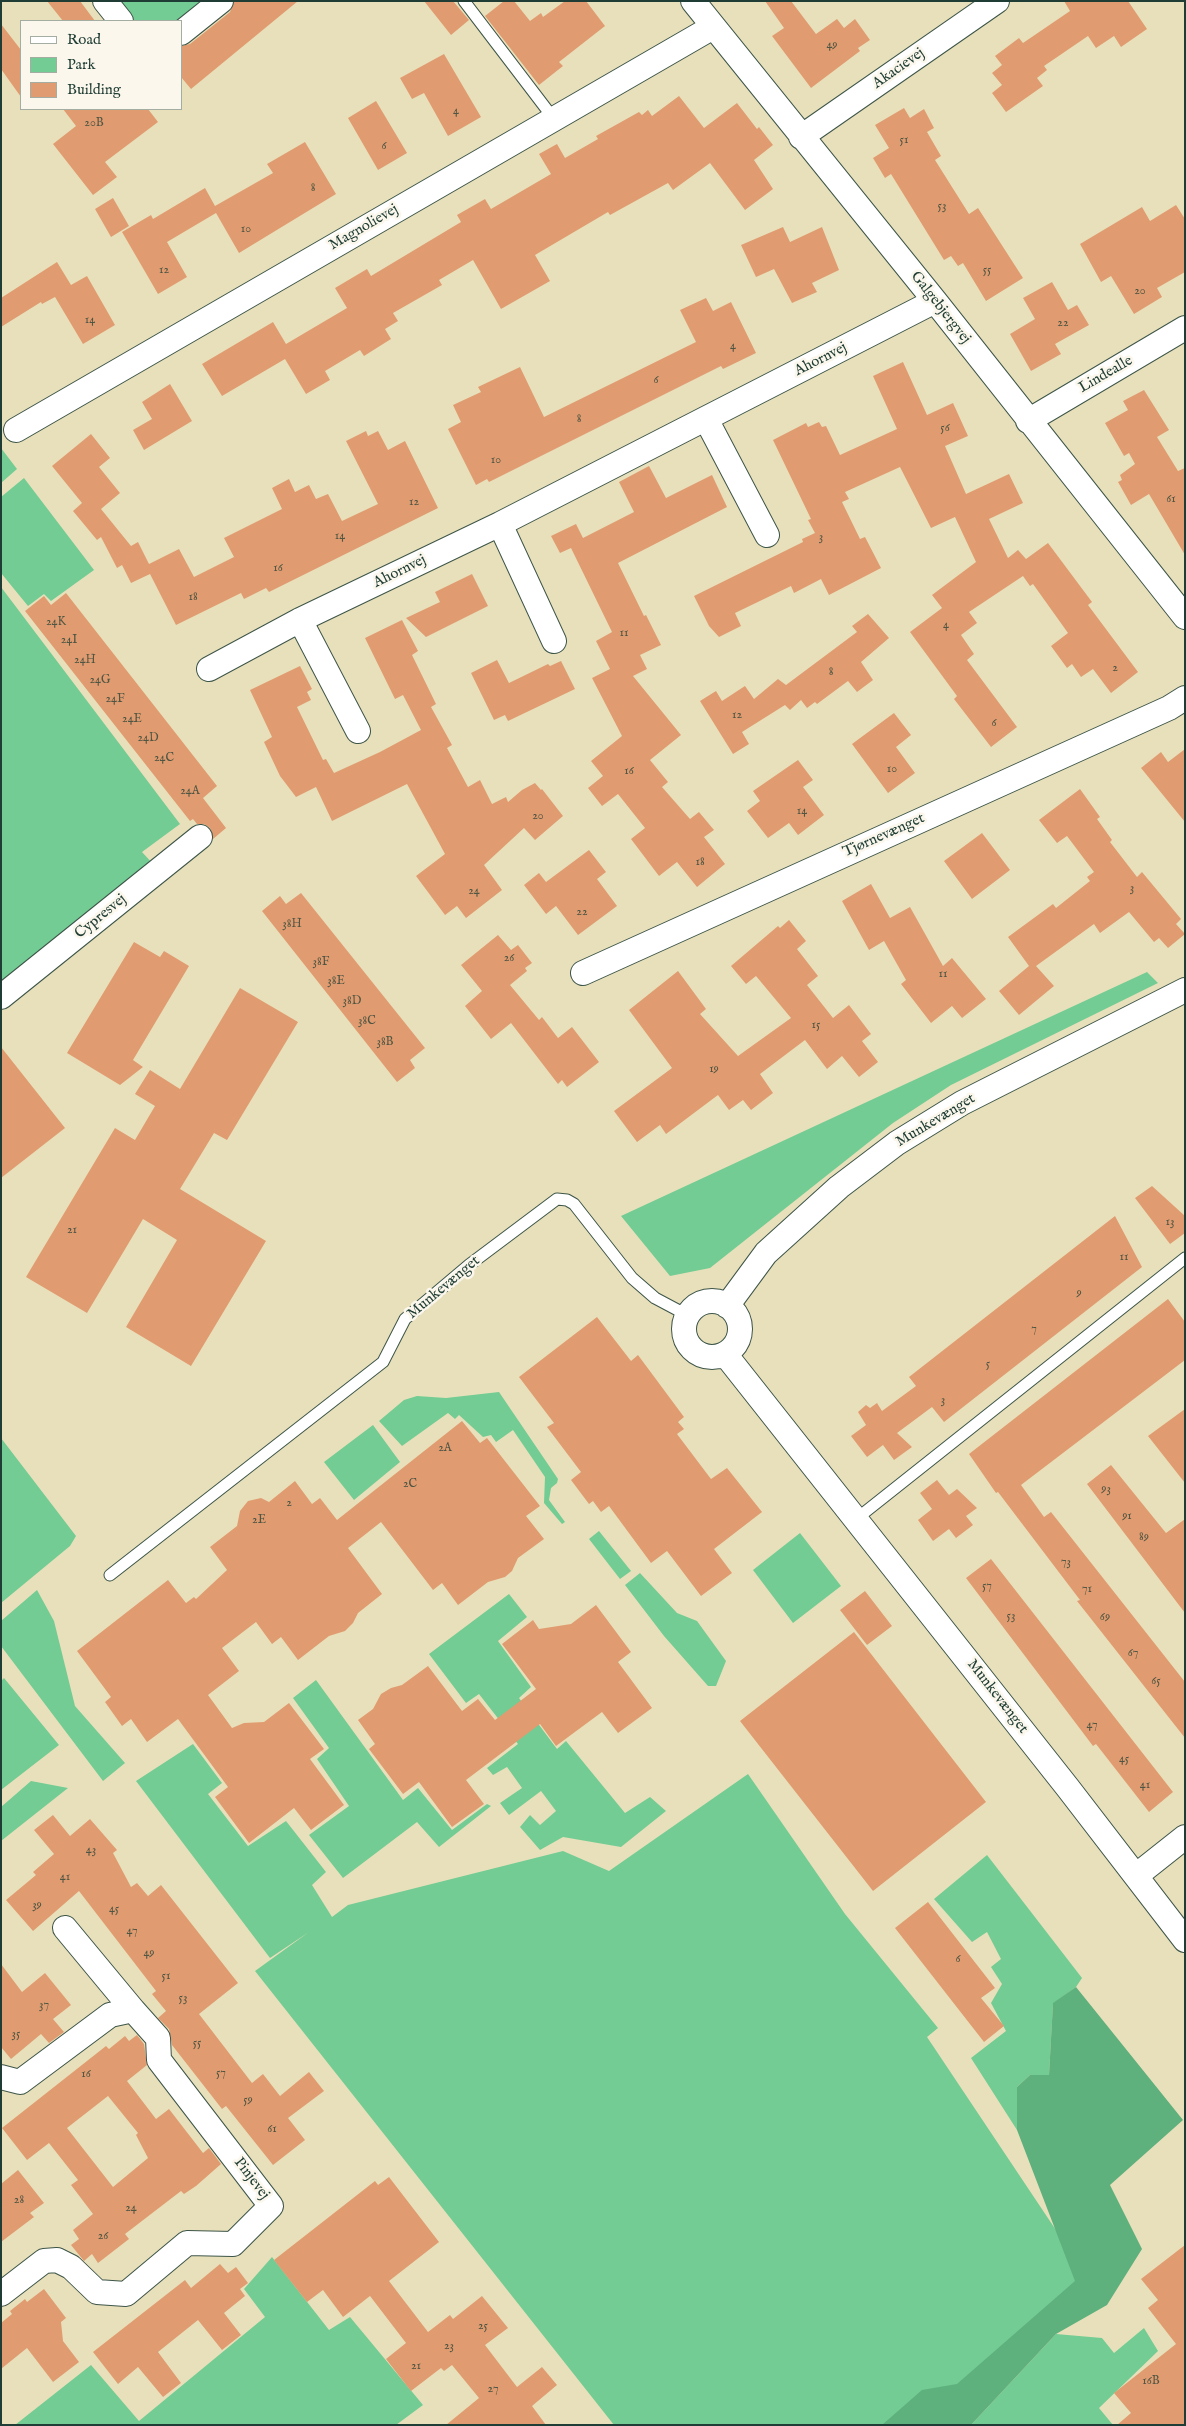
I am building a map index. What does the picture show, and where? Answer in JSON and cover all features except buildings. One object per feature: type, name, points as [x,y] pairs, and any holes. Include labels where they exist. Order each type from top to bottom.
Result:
[{"type":"street","points":[[105,1],[120,20]]},
{"type":"street","points":[[182,32],[221,1]]},
{"type":"street","name":"Galgebjergvej","points":[[693,1],[935,301],[1028,421],[1185,617]]},
{"type":"street","name":"Akacievej","points":[[801,137],[997,1]]},
{"type":"street","name":"Magnolievej","points":[[16,430],[714,27]]},
{"type":"street","name":"Ahornvej","points":[[209,669],[300,620],[500,524],[935,301]]},
{"type":"street","name":"Lindealle","points":[[1028,421],[1185,328]]},
{"type":"street","points":[[706,418],[767,535]]},
{"type":"street","points":[[500,524],[554,641]]},
{"type":"street","points":[[300,620],[358,731]]},
{"type":"street","name":"Tjørnevænget","points":[[583,973],[1169,708],[1185,698]]},
{"type":"street","name":"Cypresvej","points":[[1,997],[200,837]]},
{"type":"street","name":"Munkevænget","points":[[728,1306],[766,1253],[839,1187],[896,1143],[962,1103],[1185,990]]},
{"type":"street","points":[[710,1301],[728,1306],[738,1321],[739,1331],[733,1348],[725,1354],[708,1357],[692,1349],[684,1333],[687,1315],[701,1303],[710,1301]]},
{"type":"street","name":"Munkevænget","points":[[725,1354],[1137,1875],[1185,1940]]},
{"type":"street","points":[[1137,1875],[1185,1837]]},
{"type":"street","name":"Pinjevej","points":[[1,2294],[44,2261],[57,2260],[71,2268],[97,2292],[126,2294],[187,2243],[233,2244],[271,2206],[159,2060],[158,2038],[65,1928]]},
{"type":"street","points":[[1,2077],[20,2082],[110,2014],[133,2010]]},
{"type":"lane","points":[[464,1],[554,119]]},
{"type":"lane","name":"Munkevænget","points":[[110,1574],[383,1362],[405,1319],[469,1265],[557,1199],[567,1200],[574,1204],[632,1278],[655,1298],[687,1315]]},
{"type":"lane","points":[[856,1520],[1185,1258]]},
{"type":"green space","points":[[117,1],[205,1],[181,20],[131,20]]},
{"type":"green space","points":[[1,448],[17,469],[1,483]]},
{"type":"green space","points":[[24,478],[94,570],[51,601],[44,594],[28,606],[1,573],[1,497]]},
{"type":"green space","points":[[1,587],[180,824],[142,852],[154,865],[1,991]]},
{"type":"green space","points":[[1147,972],[1158,983],[951,1085],[893,1123],[710,1268],[670,1276],[621,1216]]},
{"type":"green space","points":[[499,1392],[558,1479],[557,1483],[551,1488],[549,1500],[565,1522],[562,1524],[544,1503],[545,1477],[513,1430],[496,1442],[491,1435],[483,1437],[459,1415],[455,1419],[448,1413],[402,1446],[379,1421],[404,1400],[417,1396],[446,1398]]},
{"type":"green space","points":[[373,1425],[400,1462],[354,1500],[324,1462]]},
{"type":"green space","points":[[1,1438],[76,1536],[70,1546],[1,1603]]},
{"type":"green space","points":[[599,1531],[631,1571],[620,1579],[589,1539]]},
{"type":"green space","points":[[800,1533],[841,1586],[793,1623],[753,1570]]},
{"type":"green space","points":[[640,1573],[677,1613],[697,1621],[726,1661],[716,1686],[708,1686],[664,1636],[625,1585]]},
{"type":"green space","points":[[37,1590],[54,1621],[75,1706],[125,1763],[103,1781],[1,1646],[1,1621]]},
{"type":"green space","points":[[509,1594],[527,1617],[498,1641],[531,1687],[519,1698],[557,1749],[566,1741],[625,1813],[650,1797],[666,1811],[621,1847],[563,1837],[540,1850],[520,1827],[530,1815],[540,1825],[556,1811],[541,1791],[509,1815],[500,1803],[522,1788],[507,1767],[493,1775],[487,1768],[518,1744],[479,1694],[466,1703],[429,1654]]},
{"type":"green space","points":[[4,1678],[59,1745],[1,1790],[1,1681]]},
{"type":"green space","points":[[316,1680],[403,1800],[418,1788],[452,1830],[487,1804],[491,1806],[439,1847],[417,1822],[343,1878],[309,1835],[349,1806],[317,1759],[329,1748],[293,1698]]},
{"type":"green space","points":[[193,1744],[222,1783],[208,1794],[248,1846],[286,1821],[326,1872],[312,1885],[332,1917],[348,1905],[563,1851],[609,1871],[748,1774],[845,1914],[938,2028],[927,2037],[1094,2287],[920,2425],[614,2425],[255,1971],[309,1932],[270,1958],[136,1781]]},
{"type":"green space","points":[[31,1781],[68,1788],[1,1841],[1,1807]]},
{"type":"green space","points":[[987,1855],[1082,1978],[1076,1987],[1053,2004],[1049,2075],[1030,2075],[1017,2087],[1017,2130],[971,2058],[1006,2031],[991,2003],[1002,1984],[991,1967],[1001,1959],[987,1932],[972,1942],[934,1899]]},
{"type":"green space","points":[[1076,1987],[1183,2120],[1110,2185],[1142,2249],[1107,2305],[1056,2334],[971,2425],[882,2425],[922,2390],[957,2384],[1075,2281],[1017,2130],[1017,2087],[1030,2075],[1049,2075],[1053,2003]]},
{"type":"green space","points":[[272,2257],[329,2330],[350,2317],[423,2405],[396,2425],[15,2425],[91,2365],[139,2421],[265,2317],[244,2289]]},
{"type":"green space","points":[[1144,2328],[1158,2351],[1099,2408],[1113,2425],[971,2425],[1056,2334],[1102,2338],[1114,2353]]}]
